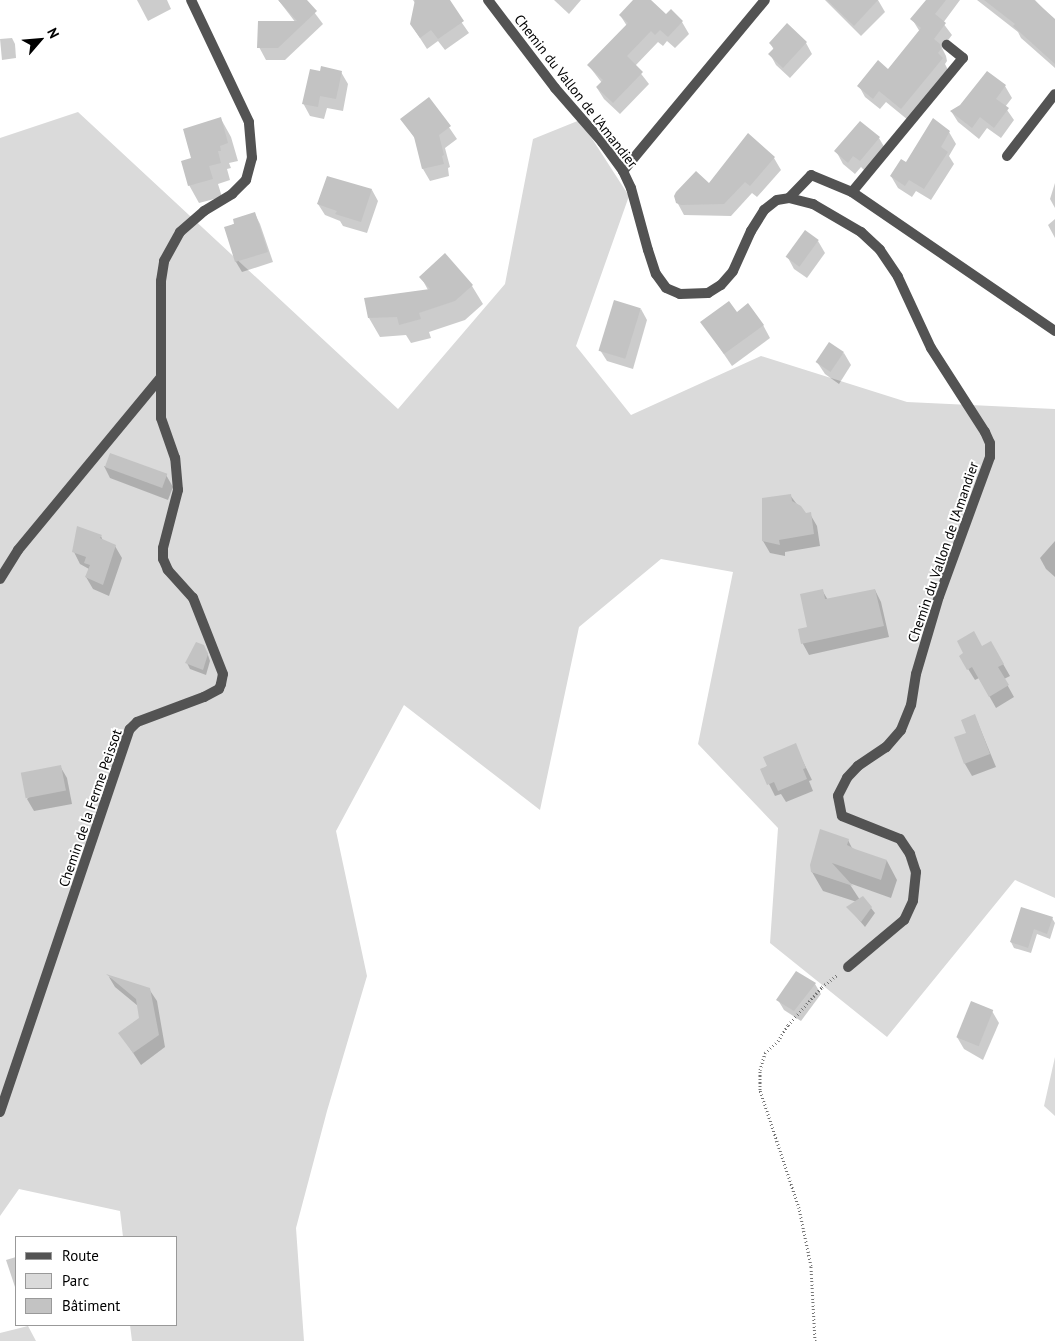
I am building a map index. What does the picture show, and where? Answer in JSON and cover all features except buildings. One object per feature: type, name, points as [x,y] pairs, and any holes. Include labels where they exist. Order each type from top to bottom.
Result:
[{"type":"street","name":"Chemin de la Ferme Peissot","points":[[0,1112],[130,730],[137,722],[204,697],[219,689],[223,674],[194,598],[168,570],[163,559],[163,548],[178,490],[175,458],[161,418],[161,281],[164,261],[180,232],[204,211],[232,194],[246,180],[252,158],[249,122],[191,0]]},
{"type":"street","name":"Chemin du Vallon de l'Amandier","points":[[488,0],[555,88],[602,142],[623,171],[633,194],[656,274],[666,288],[680,294],[708,293],[721,284],[733,270],[751,231],[764,210],[777,200],[789,198],[813,204],[861,232],[880,250],[898,277],[931,348],[985,432],[990,443],[990,458],[939,596],[916,674],[908,713],[901,730],[886,746],[858,766],[847,778],[838,796],[842,816],[900,839],[910,854],[916,872],[913,901],[904,920],[848,967]]},
{"type":"street","points":[[623,171],[766,0]]},
{"type":"street","points":[[852,192],[963,58],[946,45]]},
{"type":"street","points":[[1007,156],[1055,94]]},
{"type":"street","points":[[789,198],[811,176],[852,192],[1055,331]]},
{"type":"street","points":[[0,579],[18,550],[161,377]]},
{"type":"path","points":[[815,1341],[811,1266],[799,1208],[760,1090],[760,1070],[765,1053],[778,1040],[788,1025],[822,987],[848,967]]},
{"type":"green space","points":[[78,112],[398,409],[505,284],[533,139],[580,120],[629,196],[576,346],[631,415],[761,356],[907,402],[1055,409],[1055,898],[1015,880],[887,1037],[770,943],[778,828],[698,744],[733,572],[661,559],[579,627],[540,810],[404,705],[336,831],[367,976],[327,1111],[296,1228],[304,1341],[132,1341],[130,1326],[178,1326],[178,1236],[123,1236],[120,1211],[19,1189],[0,1216],[0,138]]},
{"type":"green space","points":[[1055,1057],[1055,1116],[1044,1106]]},
{"type":"green space","points":[[28,1326],[36,1341],[0,1341],[0,1333]]}]
